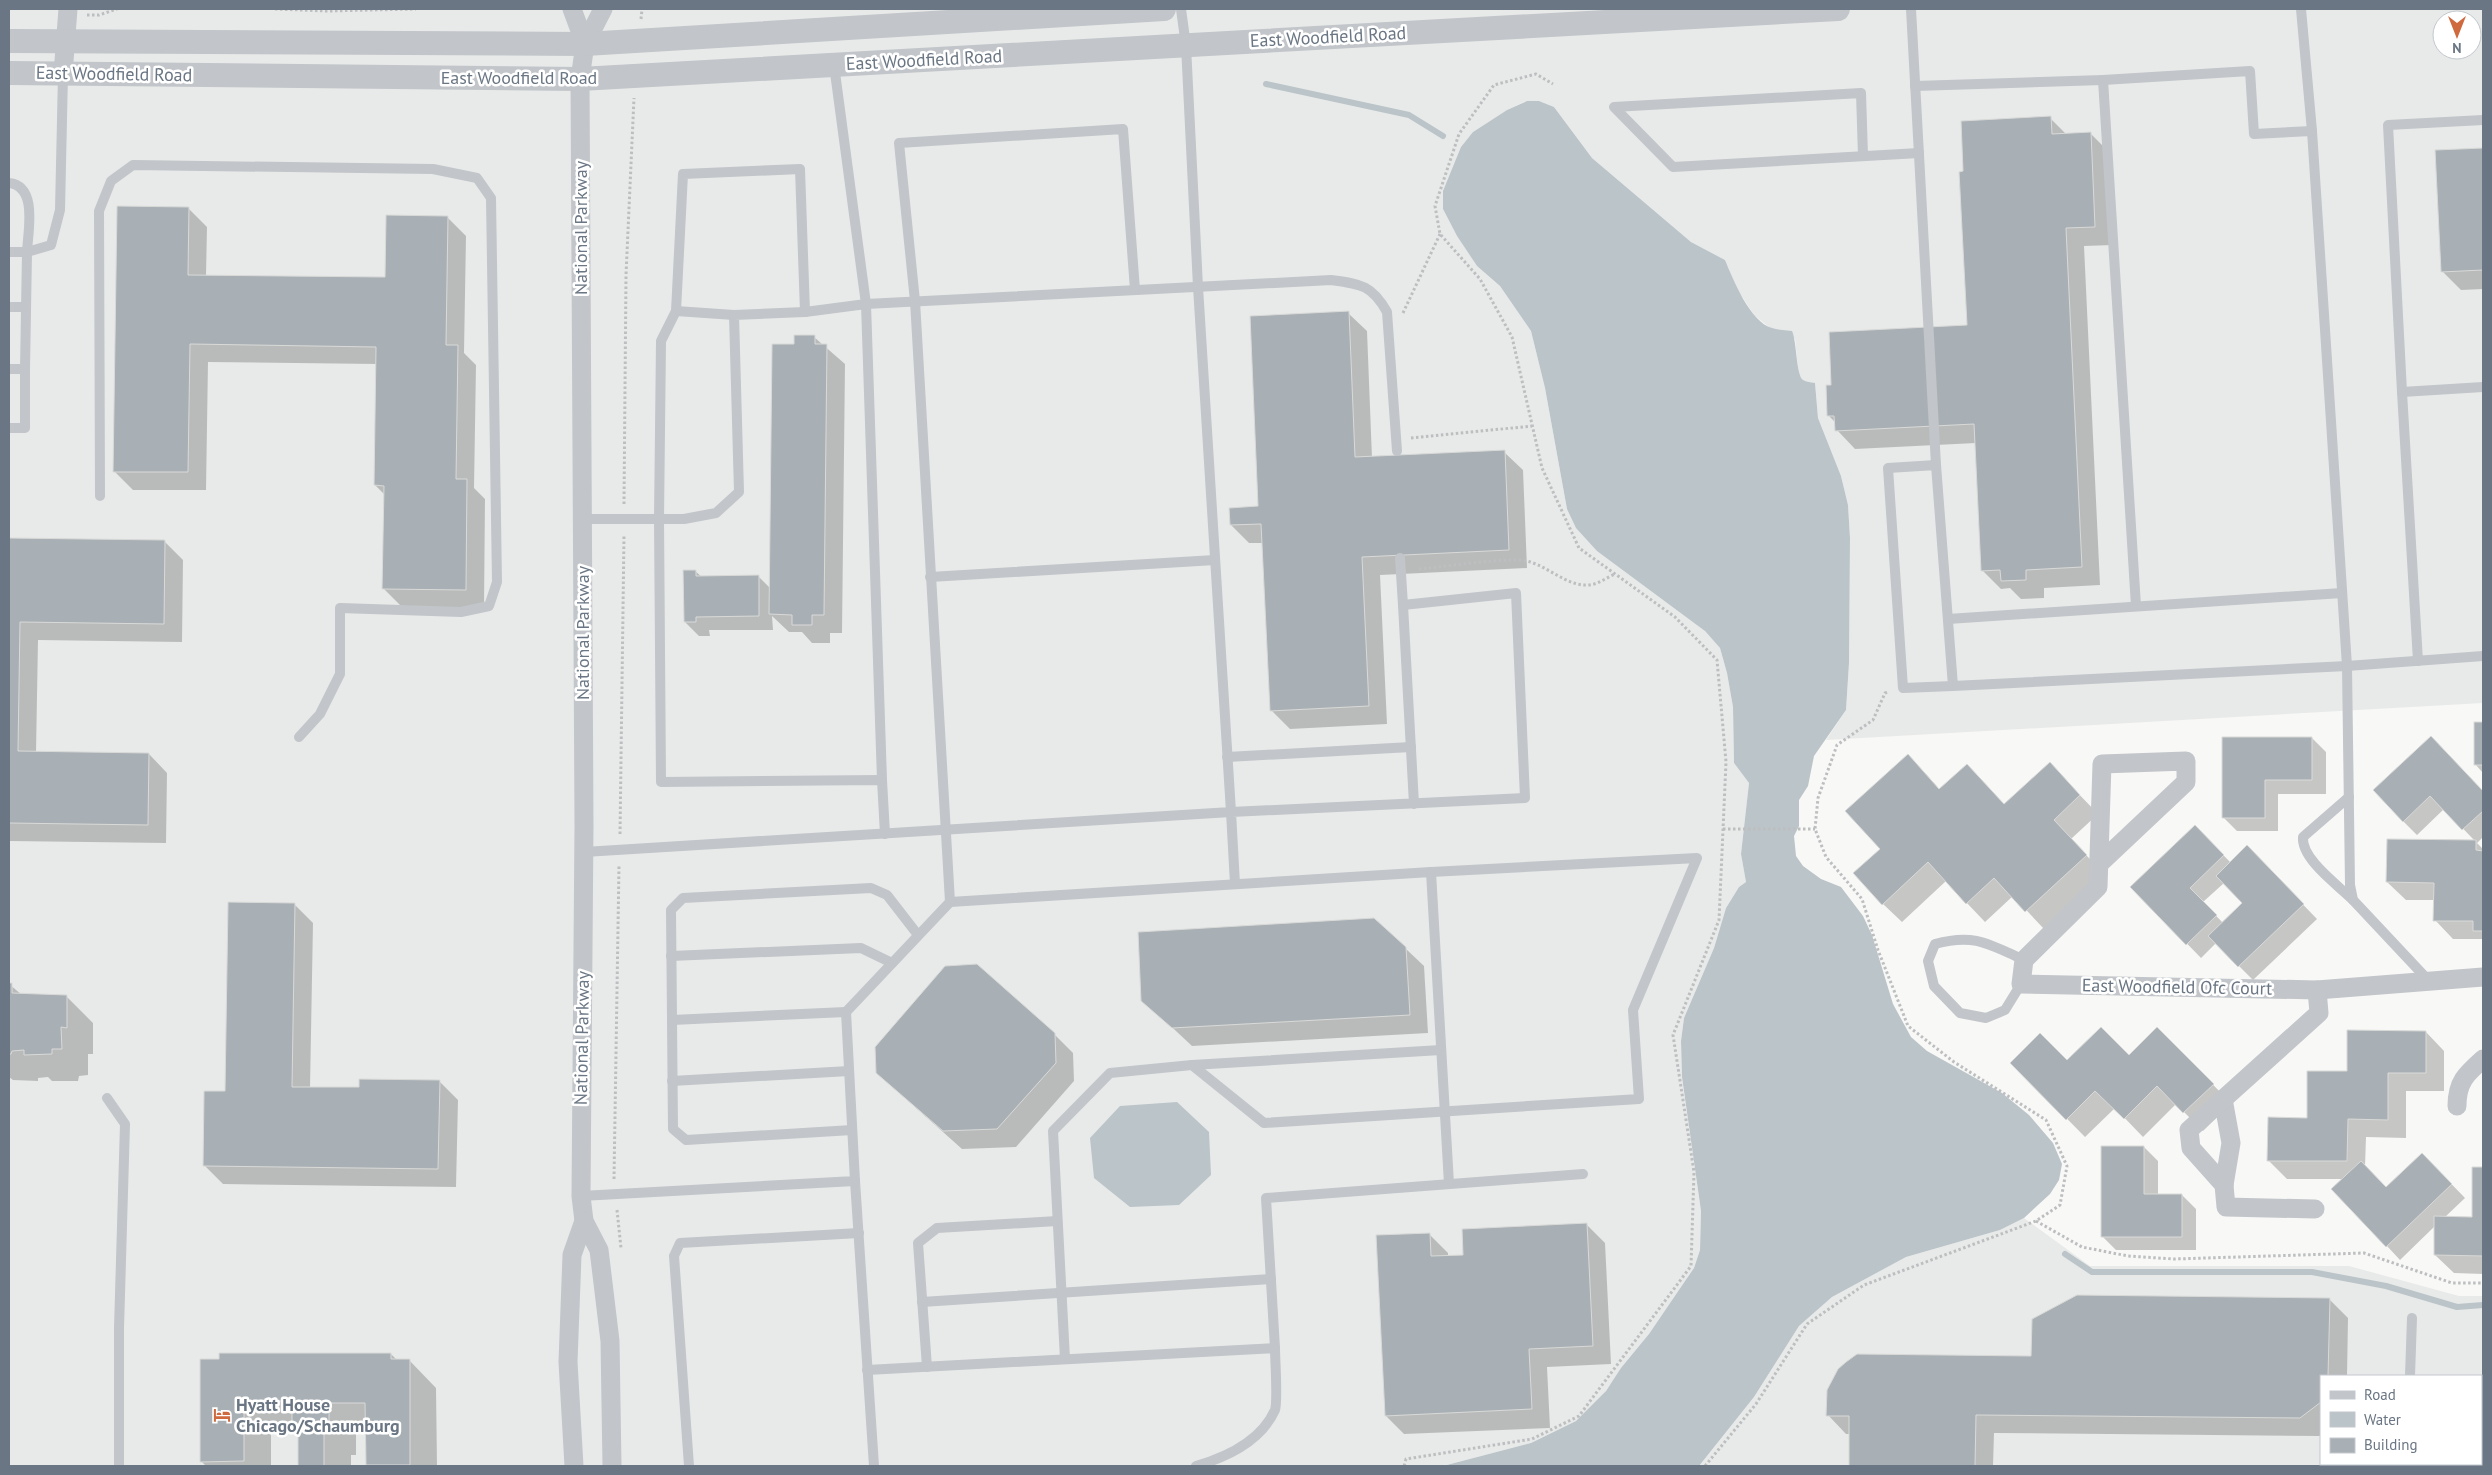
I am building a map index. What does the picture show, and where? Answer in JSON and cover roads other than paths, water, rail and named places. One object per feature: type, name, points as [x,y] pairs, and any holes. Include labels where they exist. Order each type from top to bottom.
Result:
[{"type":"street","points":[[63,74],[68,9]]},
{"type":"street","name":"National Parkway","points":[[572,9],[585,44]]},
{"type":"street","name":"National Parkway","points":[[603,9],[585,44],[580,79],[584,852],[581,1196],[584,1221],[599,1250],[609,1332],[612,1466]]},
{"type":"street","name":"East Woodfield Road","points":[[9,42],[585,44],[1164,9]]},
{"type":"street","name":"East Woodfield Road","points":[[9,73],[580,79],[1838,9]]},
{"type":"street","points":[[2021,984],[2024,960],[2098,886],[2102,764],[2186,761],[2186,782],[2099,864]]},
{"type":"street","name":"East Woodfield Ofc Court","points":[[2021,984],[2317,990],[2483,977]]},
{"type":"street","points":[[2224,1185],[2191,1148],[2189,1130],[2319,1013],[2317,990]]},
{"type":"street","points":[[2457,1106],[2457,1094],[2462,1079],[2483,1059]]},
{"type":"street","points":[[2223,1099],[2231,1143],[2224,1185],[2226,1207],[2315,1209]]},
{"type":"street","name":"National Parkway","points":[[574,1466],[568,1362],[572,1255],[584,1221]]},
{"type":"lane","points":[[1181,9],[1186,46],[1198,287],[1235,884]]},
{"type":"lane","points":[[1911,9],[1936,466],[1953,686]]},
{"type":"lane","points":[[2301,9],[2312,130],[2347,666],[2350,885],[2353,900]]},
{"type":"lane","points":[[834,65],[866,304],[885,834]]},
{"type":"lane","points":[[1915,86],[2103,80],[2250,71],[2254,134],[2312,130]]},
{"type":"lane","points":[[9,252],[28,252],[51,245],[60,210],[63,74]]},
{"type":"lane","points":[[2103,80],[2136,606]]},
{"type":"lane","points":[[1863,156],[1861,93],[1614,108],[1673,166],[1863,156],[1919,153]]},
{"type":"lane","points":[[2418,661],[2388,126],[2483,120]]},
{"type":"lane","points":[[950,902],[944,830],[915,301],[899,143],[1123,129],[1135,290]]},
{"type":"lane","points":[[100,496],[99,211],[111,181],[133,166],[433,169],[477,178],[491,198],[497,582],[489,606],[461,612],[340,608],[340,674],[320,714],[299,737]]},
{"type":"lane","points":[[806,312],[800,169],[683,174],[676,311],[661,341],[659,520],[661,782],[882,780]]},
{"type":"lane","points":[[9,183],[23,189],[29,199],[25,428],[9,428]]},
{"type":"lane","points":[[676,311],[734,315],[806,312],[866,304],[915,301],[1331,280],[1353,283],[1370,288],[1379,297],[1388,312],[1397,451]]},
{"type":"lane","points":[[9,306],[26,307]]},
{"type":"lane","points":[[582,520],[684,520],[716,513],[739,492],[734,315]]},
{"type":"lane","points":[[9,369],[25,369]]},
{"type":"lane","points":[[2402,392],[2483,387]]},
{"type":"lane","points":[[1936,466],[1888,468],[1903,688],[2347,666],[2483,656]]},
{"type":"lane","points":[[1400,558],[1414,804]]},
{"type":"lane","points":[[930,578],[1215,560]]},
{"type":"lane","points":[[584,852],[1231,812],[1526,798],[1516,593],[1403,605]]},
{"type":"lane","points":[[1948,618],[2342,593]]},
{"type":"lane","points":[[1227,757],[1411,748]]},
{"type":"lane","points":[[2349,797],[2303,837],[2302,844],[2312,861],[2353,900],[2429,981]]},
{"type":"lane","points":[[672,1020],[846,1012],[950,902],[1431,872],[1697,858],[1633,1010],[1638,1099],[1264,1124],[1192,1065]]},
{"type":"lane","points":[[1431,872],[1449,1184]]},
{"type":"lane","points":[[852,1130],[686,1140],[673,1129],[671,910],[683,898],[871,888],[886,895],[918,936]]},
{"type":"lane","points":[[2021,984],[2005,1010],[1986,1018],[1960,1013],[1934,986],[1928,961],[1935,944],[1953,939],[1980,940],[2024,960]]},
{"type":"lane","points":[[671,956],[861,948],[892,963]]},
{"type":"lane","points":[[846,1012],[874,1466]]},
{"type":"lane","points":[[1065,1359],[1053,1131],[1110,1073],[1192,1065],[1442,1050]]},
{"type":"lane","points":[[672,1081],[849,1071]]},
{"type":"lane","points":[[108,1098],[125,1124],[119,1328],[120,1466]]},
{"type":"lane","points":[[1196,1466],[1211,1462],[1253,1440],[1275,1409],[1275,1348],[1266,1198],[1583,1174]]},
{"type":"lane","points":[[581,1196],[855,1181]]},
{"type":"lane","points":[[927,1367],[918,1243],[937,1228],[1057,1221]]},
{"type":"lane","points":[[689,1466],[674,1256],[680,1243],[859,1233]]},
{"type":"lane","points":[[922,1302],[1271,1279]]},
{"type":"lane","points":[[2410,1375],[2412,1318]]},
{"type":"lane","points":[[868,1370],[1275,1348]]},
{"type":"water","points":[[1527,101],[1539,101],[1554,107],[1592,158],[1691,242],[1725,260],[1743,299],[1756,318],[1774,329],[1792,331],[1801,377],[1804,381],[1815,383],[1818,418],[1841,476],[1848,505],[1850,538],[1849,663],[1846,710],[1814,756],[1808,786],[1799,800],[1799,826],[1794,836],[1796,856],[1803,866],[1821,879],[1841,887],[1863,916],[1872,935],[1893,1004],[1911,1037],[1927,1051],[2002,1093],[2029,1115],[2053,1143],[2062,1164],[2059,1180],[2050,1194],[2024,1218],[2000,1230],[1906,1257],[1832,1297],[1799,1326],[1754,1397],[1699,1466],[1443,1466],[1531,1443],[1576,1421],[1606,1391],[1621,1368],[1649,1334],[1694,1268],[1700,1250],[1701,1211],[1682,1077],[1681,1041],[1684,1018],[1714,948],[1726,908],[1739,887],[1746,882],[1741,854],[1749,783],[1734,763],[1733,707],[1720,648],[1705,631],[1597,551],[1576,528],[1567,509],[1545,388],[1531,331],[1500,286],[1477,266],[1457,236],[1443,209],[1443,191],[1461,147],[1473,132],[1507,110]]},
{"type":"water","points":[[1177,1102],[1209,1132],[1211,1175],[1179,1205],[1130,1207],[1094,1178],[1090,1138],[1120,1106]]},
{"type":"waterway","points":[[1266,84],[1409,115],[1443,136]]},
{"type":"waterway","points":[[2065,1254],[2092,1272],[2312,1272],[2386,1286],[2457,1307],[2483,1305]]},
{"type":"place","name":"Hyatt House Chicago/Schaumburg","points":[[222,1415]]}]
